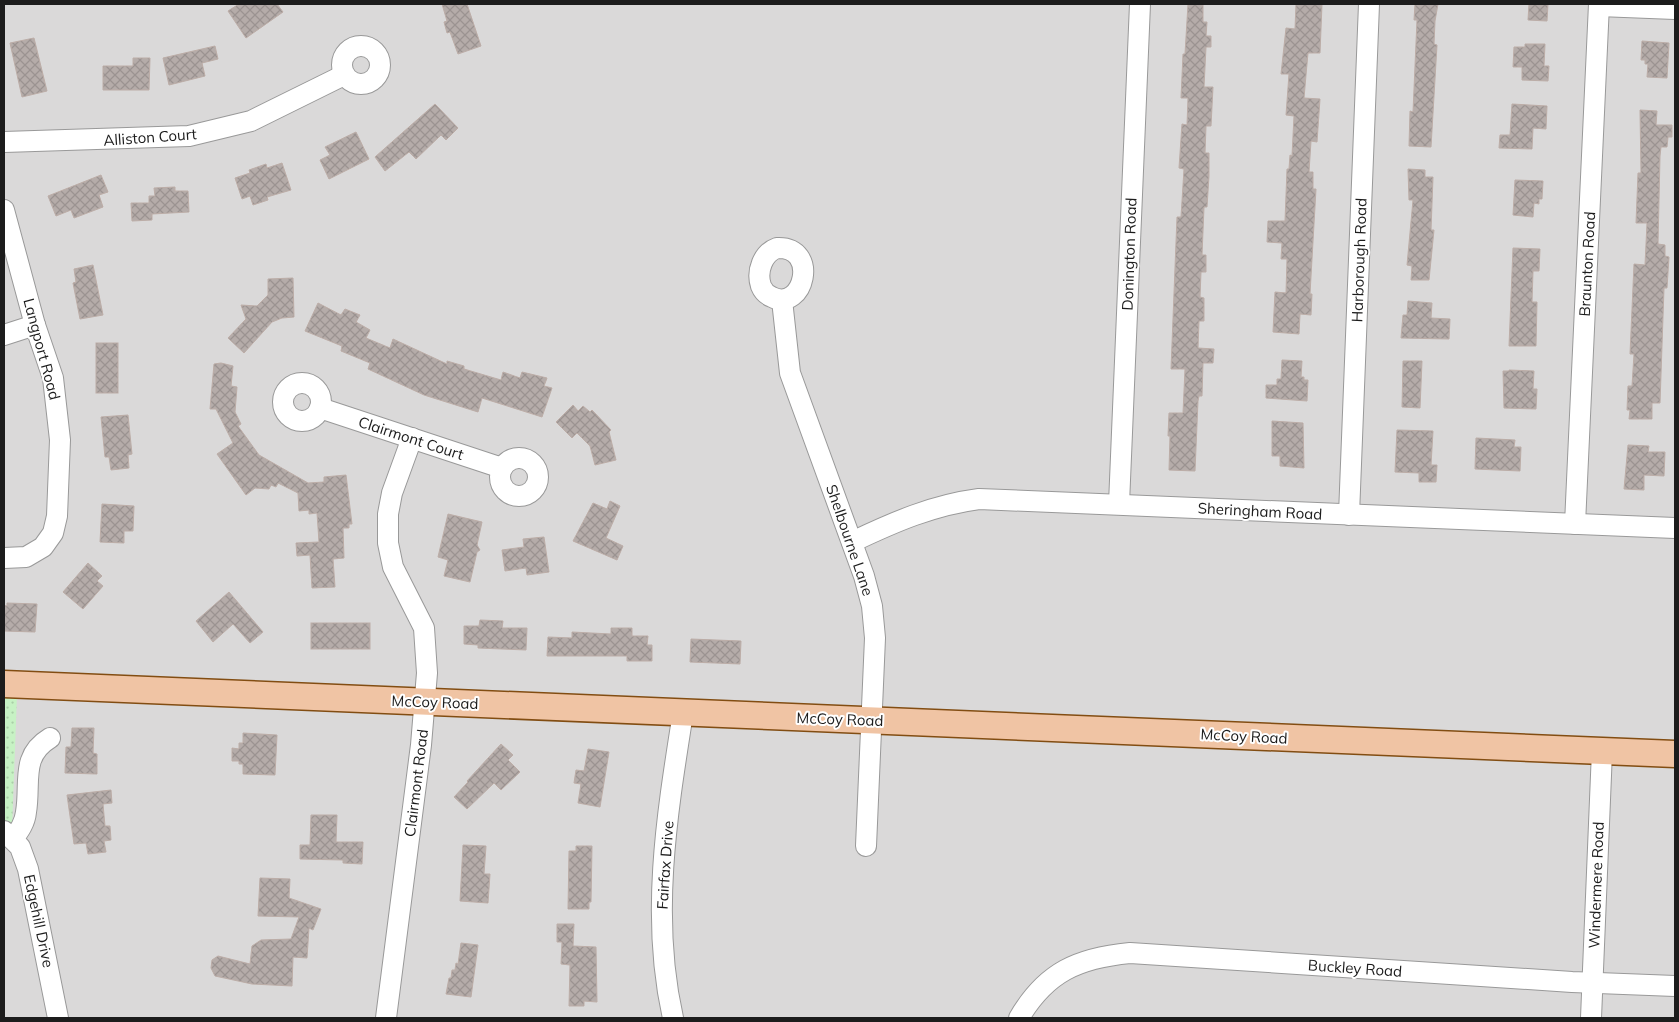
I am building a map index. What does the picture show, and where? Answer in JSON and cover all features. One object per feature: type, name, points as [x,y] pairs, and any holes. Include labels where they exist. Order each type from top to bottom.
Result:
[{"type":"main road","name":"McCoy Road","points":[[4,684],[1675,754]]},
{"type":"street","name":"Donington Road","points":[[1119,504],[1140,4]]},
{"type":"street","name":"Harborough Road","points":[[1349,515],[1369,4]]},
{"type":"street","points":[[1599,5],[1675,9]]},
{"type":"street","name":"Braunton Road","points":[[1575,524],[1599,5]]},
{"type":"street","name":"Alliston Court","points":[[4,142],[189,136],[251,121],[344,76]]},
{"type":"street","name":"Langport Road","points":[[4,210],[35,325],[53,378],[60,440],[57,516],[53,533],[43,547],[26,556],[4,558]]},
{"type":"street","name":"Shelbourne Lane","points":[[782,300],[790,373],[864,576],[874,622],[866,846]]},
{"type":"street","points":[[4,335],[35,325]]},
{"type":"street","name":"Clairmont Court","points":[[320,408],[502,468]]},
{"type":"street","name":"Clairmont Road","points":[[386,1018],[427,673],[424,628],[393,567],[388,543],[388,514],[392,493],[412,438]]},
{"type":"street","name":"Sheringham Road","points":[[852,542],[914,514],[970,500],[1002,499],[1675,528]]},
{"type":"street","name":"Fairfax Drive","points":[[673,1018],[666,988],[661,912],[664,848],[683,712]]},
{"type":"street","points":[[8,835],[23,825],[26,812],[27,775],[32,757],[38,745],[50,738]]},
{"type":"street","name":"Windermere Road","points":[[1591,1018],[1602,751]]},
{"type":"street","name":"Edgehill Drive","points":[[8,835],[20,847],[28,869],[58,1018]]},
{"type":"street","name":"Buckley Road","points":[[1019,1018],[1028,1002],[1063,969],[1083,961],[1130,953],[1592,983],[1675,986]]},
{"type":"shaded area","points":[[4,4],[1675,4],[1675,1018],[4,1018]]},
{"type":"green space","points":[[4,694],[17,695],[12,829],[4,825]]},
{"type":"building","points":[[239,4],[277,4],[283,12],[246,38],[228,11]]},
{"type":"building","points":[[442,4],[467,4],[481,46],[458,54],[450,32],[447,33],[444,22],[447,21]]},
{"type":"building","points":[[1188,4],[1203,4],[1203,22],[1207,22],[1206,36],[1211,36],[1211,47],[1206,47],[1204,87],[1213,87],[1211,126],[1206,126],[1205,153],[1209,153],[1209,176],[1207,207],[1204,207],[1202,255],[1206,255],[1206,272],[1201,272],[1200,297],[1204,298],[1204,321],[1199,321],[1198,348],[1214,349],[1213,363],[1203,363],[1202,396],[1199,396],[1198,401],[1195,471],[1169,470],[1170,436],[1168,436],[1169,413],[1183,413],[1185,369],[1171,369],[1177,217],[1181,217],[1184,169],[1179,168],[1182,124],[1187,125],[1188,98],[1181,98]]},
{"type":"building","points":[[1296,4],[1322,4],[1320,53],[1308,53],[1304,98],[1320,99],[1317,142],[1311,141],[1309,172],[1313,172],[1313,189],[1316,189],[1310,294],[1312,294],[1311,315],[1300,314],[1299,334],[1273,332],[1275,292],[1286,293],[1287,259],[1281,259],[1282,243],[1267,242],[1268,221],[1285,221],[1287,169],[1289,169],[1290,155],[1292,156],[1294,116],[1286,115],[1289,74],[1281,74],[1286,28],[1295,29]]},
{"type":"building","points":[[1415,4],[1438,4],[1435,21],[1434,44],[1437,45],[1431,147],[1409,146],[1410,111],[1413,112],[1417,20],[1414,20]]},
{"type":"building","points":[[1529,4],[1548,4],[1547,21],[1528,20]]},
{"type":"building","points":[[34,38],[47,91],[22,97],[10,43]]},
{"type":"building","points":[[1642,41],[1669,43],[1667,78],[1647,77],[1648,64],[1645,64],[1645,60],[1641,60]]},
{"type":"building","points":[[1525,44],[1545,44],[1544,66],[1549,66],[1548,81],[1522,80],[1522,67],[1513,67],[1514,47],[1525,47]]},
{"type":"building","points":[[215,46],[218,59],[202,63],[205,76],[169,85],[163,58]]},
{"type":"building","points":[[133,58],[150,58],[149,90],[103,90],[103,66],[133,66]]},
{"type":"building","points":[[435,104],[458,128],[446,140],[441,135],[416,159],[409,152],[385,171],[375,157]]},
{"type":"building","points":[[1512,104],[1547,106],[1546,129],[1533,128],[1532,149],[1499,148],[1500,135],[1510,135]]},
{"type":"building","points":[[1640,110],[1657,111],[1656,125],[1672,125],[1672,137],[1668,137],[1667,147],[1661,147],[1660,156],[1658,244],[1665,245],[1665,256],[1669,257],[1667,288],[1664,288],[1660,403],[1652,403],[1652,419],[1629,419],[1630,410],[1627,410],[1628,386],[1632,386],[1634,354],[1630,354],[1634,264],[1645,265],[1647,223],[1636,223],[1638,173],[1641,173]]},
{"type":"building","points":[[356,132],[369,159],[329,179],[320,160],[330,155],[325,147]]},
{"type":"building","points":[[282,163],[291,190],[267,197],[268,200],[253,205],[250,196],[242,199],[235,178],[250,173],[249,170],[266,164],[267,168]]},
{"type":"building","points":[[1408,169],[1425,170],[1425,177],[1433,177],[1431,230],[1434,230],[1429,280],[1411,280],[1412,266],[1407,265],[1413,200],[1409,200]]},
{"type":"building","points":[[101,175],[108,192],[99,195],[103,207],[74,218],[71,210],[56,216],[48,196]]},
{"type":"building","points":[[1515,180],[1543,181],[1542,199],[1539,199],[1539,204],[1534,203],[1533,217],[1513,215]]},
{"type":"building","points":[[175,187],[175,191],[188,191],[189,212],[152,214],[152,220],[132,221],[131,203],[149,203],[149,196],[155,196],[154,188]]},
{"type":"building","points":[[1513,248],[1540,249],[1539,271],[1533,271],[1532,302],[1537,302],[1536,346],[1509,346]]},
{"type":"building","points":[[93,265],[103,315],[80,319],[73,283],[76,282],[74,269]]},
{"type":"building","points":[[293,278],[294,317],[282,318],[272,322],[244,353],[228,338],[246,319],[241,305],[257,306],[268,295],[268,279]]},
{"type":"building","points":[[1408,301],[1432,303],[1431,318],[1450,319],[1449,339],[1401,338],[1403,315],[1407,315]]},
{"type":"building","points":[[318,303],[341,315],[345,309],[360,315],[356,322],[370,330],[366,338],[390,348],[393,339],[447,364],[447,361],[464,366],[464,369],[501,380],[503,372],[520,378],[522,372],[547,378],[544,386],[552,388],[542,417],[482,398],[478,412],[424,395],[368,369],[370,363],[341,351],[342,346],[305,331]]},
{"type":"building","points":[[96,343],[118,343],[118,393],[96,393]]},
{"type":"building","points":[[1282,360],[1302,361],[1301,377],[1304,377],[1304,380],[1308,380],[1307,401],[1266,398],[1266,385],[1277,385],[1277,379],[1281,379]]},
{"type":"building","points":[[1403,361],[1422,361],[1420,408],[1402,407]]},
{"type":"building","points":[[221,363],[233,366],[231,386],[237,387],[235,412],[241,424],[238,426],[259,455],[308,483],[324,482],[324,477],[346,475],[352,524],[349,524],[349,528],[343,528],[344,558],[333,559],[335,587],[312,588],[310,555],[297,556],[296,543],[319,542],[317,513],[309,514],[309,510],[299,511],[298,493],[278,483],[276,487],[271,485],[269,489],[255,488],[246,495],[217,454],[233,443],[216,409],[210,409],[214,364]]},
{"type":"building","points":[[1503,371],[1534,371],[1533,389],[1537,389],[1536,409],[1504,408]]},
{"type":"building","points":[[573,405],[578,411],[583,406],[590,412],[592,410],[611,430],[609,432],[616,460],[595,465],[590,446],[577,433],[572,438],[556,422]]},
{"type":"building","points":[[128,415],[132,454],[128,455],[129,468],[111,470],[109,457],[105,457],[101,417]]},
{"type":"building","points":[[1272,421],[1303,423],[1304,468],[1280,466],[1280,456],[1272,456]]},
{"type":"building","points":[[1397,430],[1433,431],[1431,465],[1437,465],[1436,482],[1419,482],[1419,473],[1395,472]]},
{"type":"building","points":[[1476,438],[1515,440],[1514,447],[1521,447],[1520,471],[1475,469]]},
{"type":"building","points":[[1628,445],[1649,446],[1648,452],[1665,452],[1664,476],[1644,475],[1644,490],[1624,489]]},
{"type":"building","points":[[610,501],[620,506],[606,538],[623,546],[617,560],[573,541],[593,503],[607,509]]},
{"type":"building","points":[[102,504],[134,506],[133,531],[124,531],[124,543],[100,542]]},
{"type":"building","points":[[448,514],[482,522],[477,545],[480,550],[477,552],[470,582],[444,576],[448,560],[438,557]]},
{"type":"building","points":[[544,537],[549,572],[527,575],[526,568],[505,571],[502,550],[524,547],[523,539]]},
{"type":"building","points":[[88,563],[102,576],[97,581],[103,586],[83,609],[63,592]]},
{"type":"building","points":[[229,592],[263,632],[250,643],[233,624],[213,642],[196,621]]},
{"type":"building","points":[[7,603],[37,604],[35,632],[4,631],[4,605],[7,606]]},
{"type":"building","points":[[480,620],[503,621],[502,628],[527,628],[526,650],[478,648],[478,645],[464,644],[464,626],[479,626]]},
{"type":"building","points":[[311,623],[370,623],[370,649],[311,649]]},
{"type":"building","points":[[611,628],[632,628],[632,636],[648,636],[647,645],[652,645],[652,661],[627,661],[627,656],[547,656],[548,637],[572,638],[572,632],[611,634]]},
{"type":"building","points":[[691,639],[741,641],[740,664],[690,662]]},
{"type":"building","points":[[72,728],[94,728],[93,753],[97,754],[97,774],[65,773],[66,747],[71,747]]},
{"type":"building","points":[[243,733],[277,735],[275,775],[243,774],[243,764],[239,764],[239,761],[232,761],[232,748],[239,749],[239,743],[243,743]]},
{"type":"building","points":[[501,744],[513,755],[508,760],[520,772],[501,790],[494,783],[467,809],[454,797]]},
{"type":"building","points":[[588,749],[609,752],[600,807],[578,803],[581,784],[574,783],[576,770],[584,771]]},
{"type":"building","points":[[111,790],[112,803],[103,804],[105,826],[110,826],[111,840],[104,841],[106,852],[88,854],[86,843],[74,844],[67,795]]},
{"type":"building","points":[[311,815],[337,815],[336,842],[363,842],[362,864],[343,863],[343,860],[300,859],[300,845],[310,845]]},
{"type":"building","points":[[463,845],[486,846],[484,874],[490,874],[488,903],[460,901]]},
{"type":"building","points":[[576,846],[592,846],[591,902],[589,902],[589,909],[568,909],[569,851],[576,851]]},
{"type":"building","points":[[260,878],[290,879],[289,898],[321,909],[313,930],[309,928],[307,958],[293,957],[292,986],[252,984],[215,976],[211,968],[212,960],[218,956],[250,964],[252,946],[261,940],[291,939],[299,917],[258,916]]},
{"type":"building","points":[[557,924],[574,924],[573,946],[596,947],[597,1002],[584,1001],[584,1006],[569,1006],[570,965],[561,964],[562,942],[557,942]]},
{"type":"building","points":[[461,943],[478,945],[471,997],[446,994],[452,970],[455,970],[456,963],[458,964]]}]
